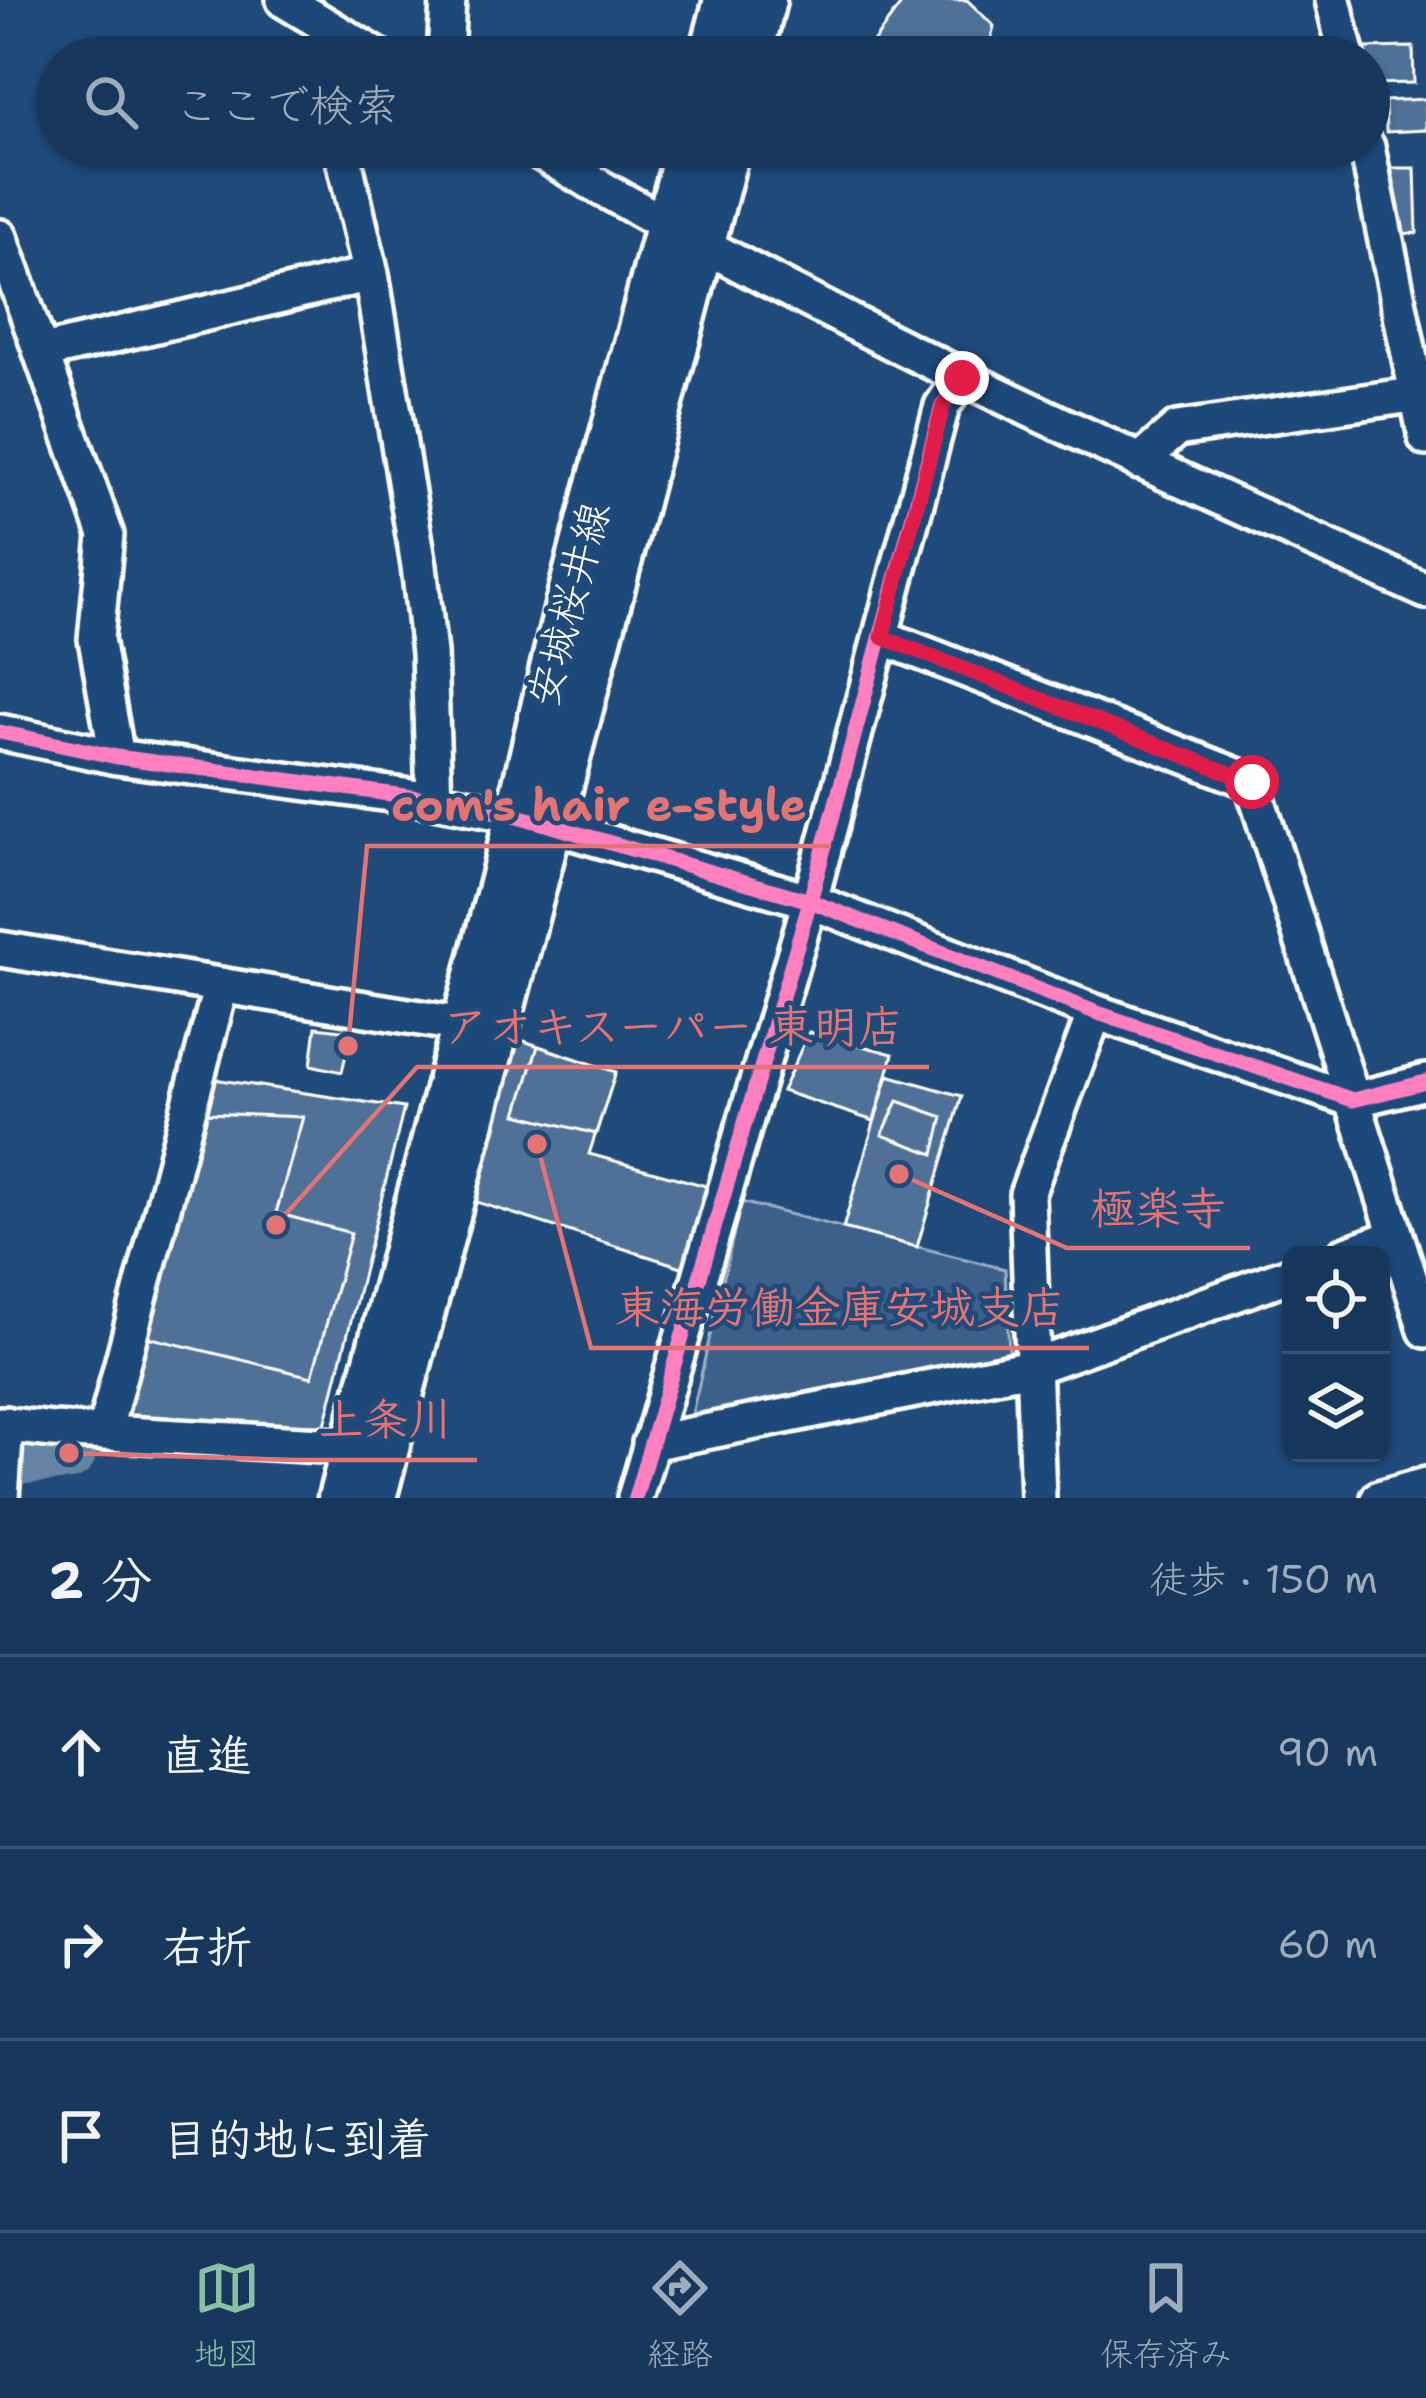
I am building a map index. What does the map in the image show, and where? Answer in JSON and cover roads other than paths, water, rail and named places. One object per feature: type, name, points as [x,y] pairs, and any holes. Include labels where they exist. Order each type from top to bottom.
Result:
[{"type":"main road","points":[[717,36],[726,0]]},
{"type":"main road","points":[[755,36],[764,0]]},
{"type":"main road","name":"安城桜井線","points":[[340,1498],[369,1448],[533,820],[670,357],[686,235],[688,168]]},
{"type":"main road","name":"安城桜井線","points":[[686,235],[718,168]]},
{"type":"main road","name":"安城桜井線","points":[[374,1498],[369,1448],[463,1025],[533,820]]},
{"type":"street","points":[[284,0],[317,36]]},
{"type":"street","points":[[446,36],[448,0]]},
{"type":"street","points":[[1333,0],[1342,36]]},
{"type":"street","points":[[345,168],[371,274],[422,588],[434,800]]},
{"type":"street","points":[[568,168],[769,281],[962,378],[1426,591]]},
{"type":"street","points":[[1372,168],[1421,394],[1426,438]]},
{"type":"street","points":[[0,237],[106,535],[96,639],[117,758]]},
{"type":"street","points":[[43,352],[371,274]]},
{"type":"street","points":[[635,1498],[810,901],[943,406],[962,378]]},
{"type":"street","points":[[1139,462],[1177,429],[1421,394]]},
{"type":"street","points":[[882,637],[1252,782],[1426,1330]]},
{"type":"street","points":[[0,732],[117,758],[434,800],[533,820],[810,901],[1095,1012],[1353,1100],[1426,1082]]},
{"type":"street","points":[[0,949],[463,1025]]},
{"type":"street","points":[[104,1433],[221,985]]},
{"type":"street","points":[[1038,1498],[1027,1194],[1095,1012]]},
{"type":"street","points":[[1369,1246],[1394,1237]]},
{"type":"street","points":[[650,1443],[1036,1366],[1282,1277]]},
{"type":"street","points":[[2,1498],[3,1424],[369,1448]]},
{"type":"street","points":[[1379,1498],[1426,1484]]},
{"type":"waterway","points":[[0,1459],[69,1453]]},
{"type":"place","name":"com's hair e-style","points":[[348,1046]]},
{"type":"place","name":"東海労働金庫安城支店","points":[[537,1144]]},
{"type":"place","name":"極楽寺","points":[[899,1174]]},
{"type":"place","name":"アオキスーパー 東明店","points":[[276,1225]]},
{"type":"place","name":"上条川","points":[[69,1453]]}]
